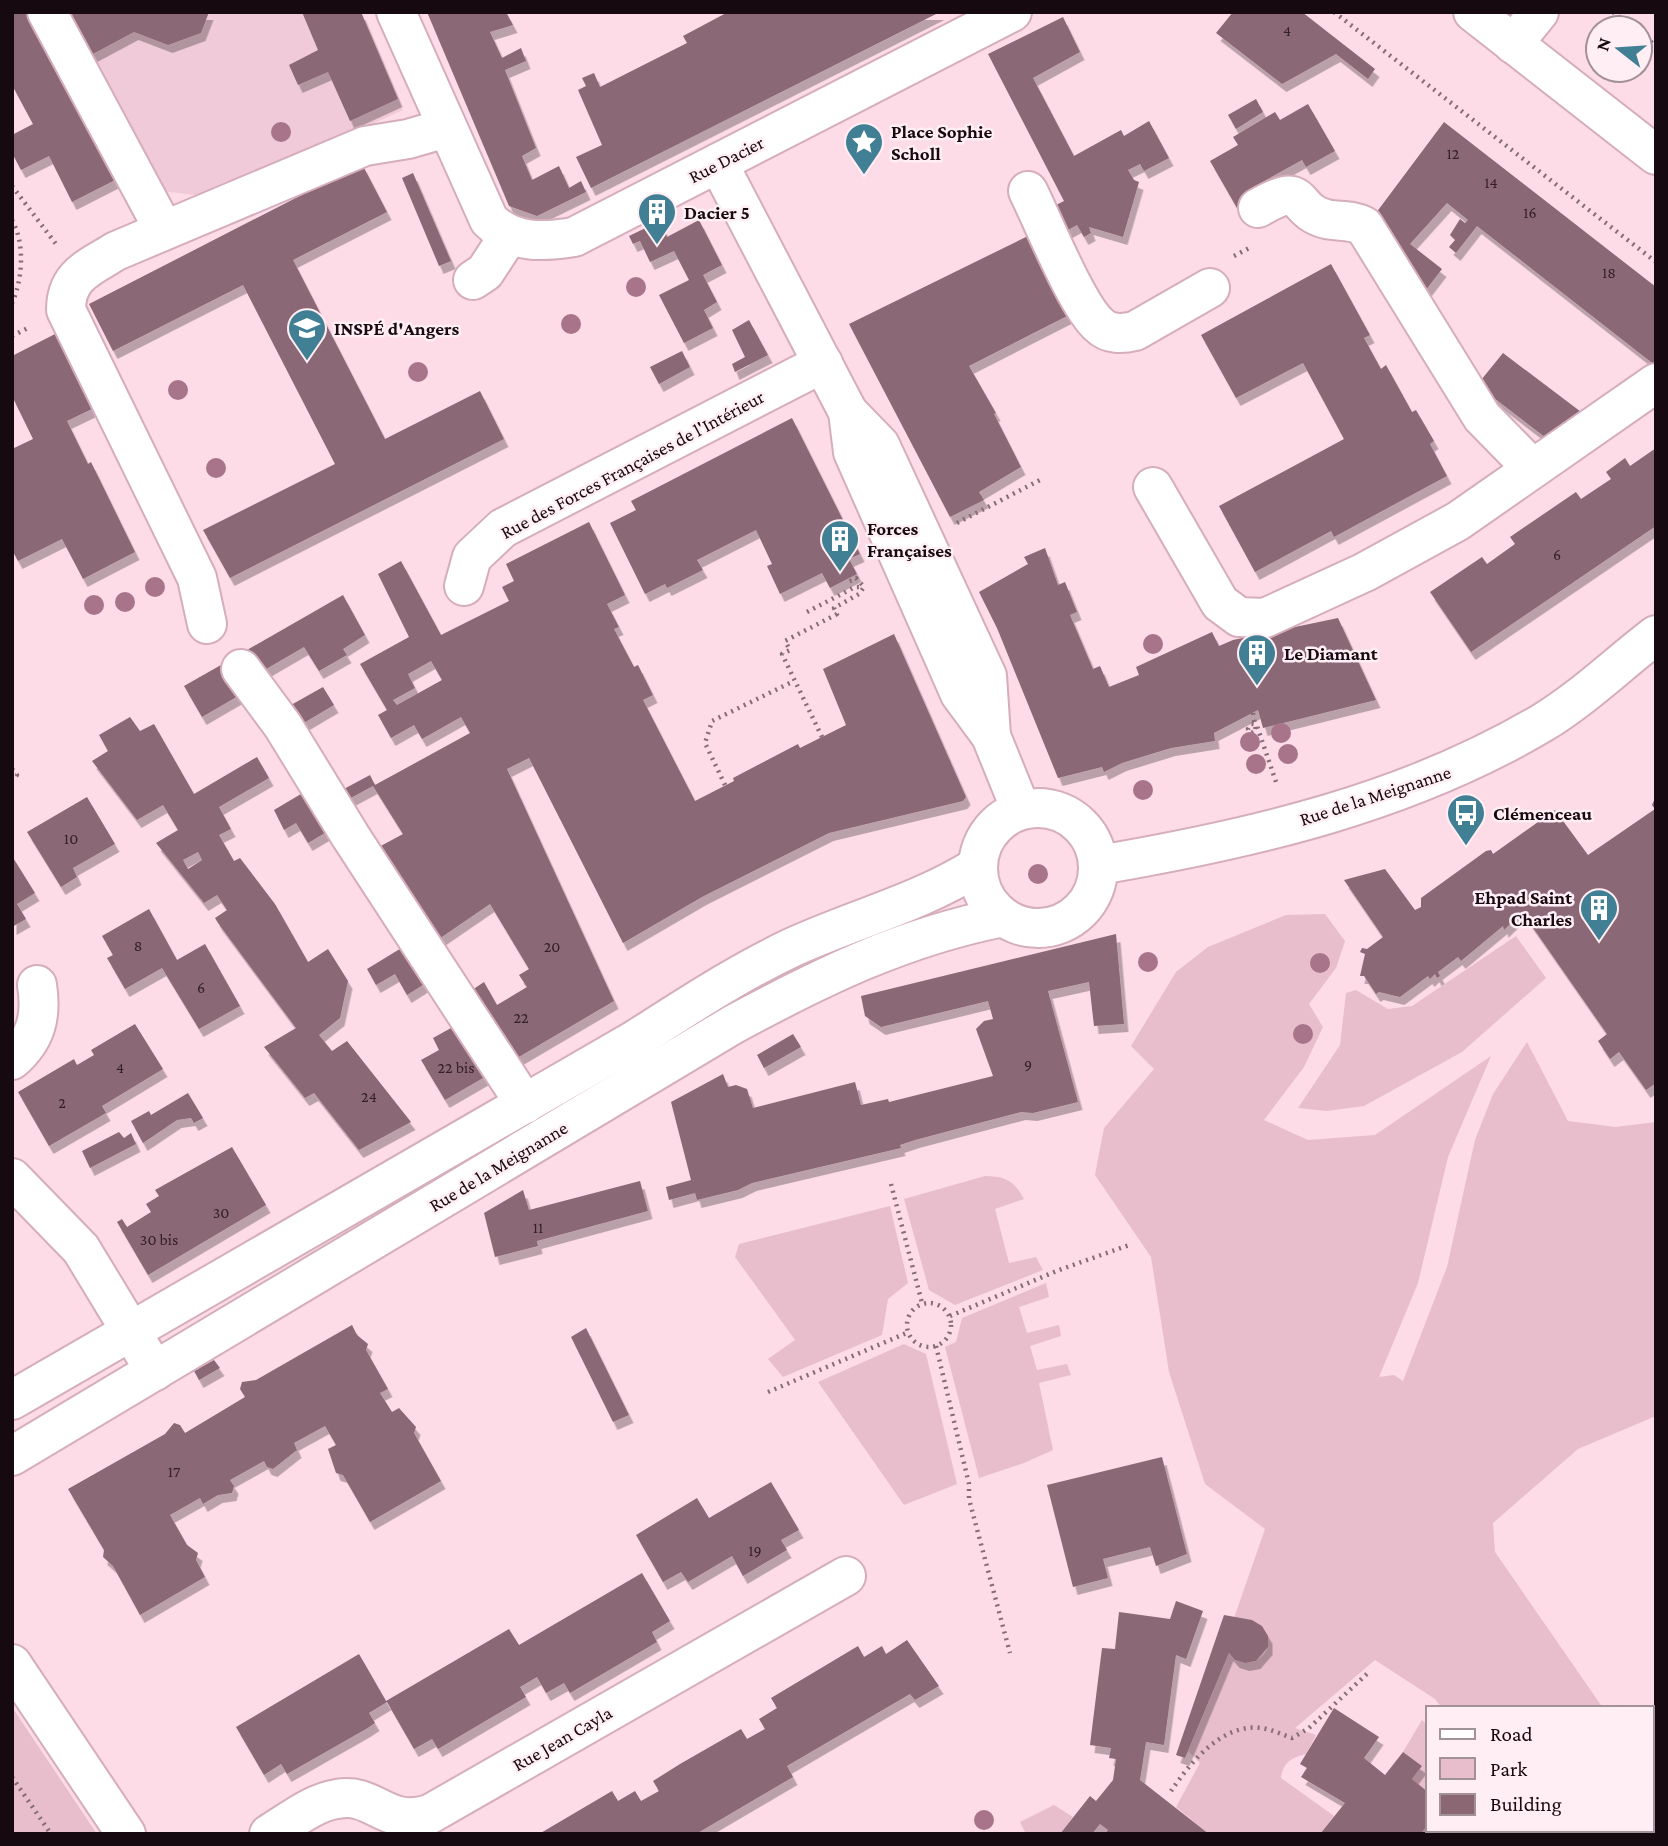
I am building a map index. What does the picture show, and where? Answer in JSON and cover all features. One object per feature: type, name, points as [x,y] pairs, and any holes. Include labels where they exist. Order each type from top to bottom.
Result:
[{"type":"main road","points":[[47,12],[164,230]]},
{"type":"main road","points":[[396,12],[489,220],[509,235],[485,272],[473,280]]},
{"type":"main road","name":"Rue Dacier","points":[[509,235],[533,241],[574,237],[1012,12]]},
{"type":"main road","points":[[1472,12],[1656,155]]},
{"type":"main road","points":[[1513,44],[1539,12]]},
{"type":"main road","points":[[207,624],[197,578],[66,310],[66,292],[79,274],[116,251],[164,230],[365,146],[408,139],[446,128]]},
{"type":"main road","points":[[718,163],[848,412],[853,452],[960,695],[991,736],[1021,810]]},
{"type":"main road","points":[[1028,191],[1090,315],[1107,331],[1135,331],[1210,288]]},
{"type":"main road","points":[[1258,208],[1276,198],[1291,195],[1299,198],[1315,215],[1356,222],[1370,233],[1482,417],[1532,468]]},
{"type":"main road","name":"Rue des Forces Françaises de l'Intérieur","points":[[464,586],[472,557],[503,528],[823,363]]},
{"type":"main road","points":[[1153,487],[1220,603],[1239,617],[1258,619],[1304,603],[1458,521],[1656,383]]},
{"type":"main road","name":"Rue de la Meignanne","points":[[1099,865],[1190,850],[1339,810],[1442,776],[1544,721],[1656,635]]},
{"type":"main road","points":[[241,669],[284,726],[351,837],[525,1104]]},
{"type":"main road","points":[[1043,807],[1061,811],[1080,823],[1094,844],[1099,865],[1090,898],[1074,918],[1048,928],[1015,924],[994,910],[981,889],[978,866],[980,851],[992,829],[1021,810],[1043,807]]},
{"type":"main road","name":"Rue de la Meignanne","points":[[12,1400],[525,1104],[734,977],[792,948],[919,899],[978,866]]},
{"type":"main road","name":"Rue de la Meignanne","points":[[12,1456],[734,1024],[800,988],[881,951],[934,932],[1003,917]]},
{"type":"main road","points":[[12,1060],[25,1049],[35,1032],[41,1009],[37,985]]},
{"type":"main road","points":[[12,1178],[81,1249],[155,1371]]},
{"type":"main road","name":"Rue Jean Cayla","points":[[269,1834],[338,1798],[362,1801],[398,1818],[415,1819],[430,1814],[846,1576]]},
{"type":"main road","points":[[12,1664],[126,1834]]},
{"type":"path","points":[[1334,12],[1656,262]]},
{"type":"path","points":[[12,186],[79,274]]},
{"type":"path","points":[[12,220],[17,229],[22,256],[12,303]]},
{"type":"path","points":[[960,522],[1040,480]]},
{"type":"path","points":[[822,737],[782,654],[790,650],[785,642],[837,614],[834,608],[859,594],[864,587],[856,578],[846,583]]},
{"type":"path","points":[[807,612],[855,587]]},
{"type":"path","points":[[725,785],[705,743],[712,721],[794,681]]},
{"type":"path","points":[[1253,713],[1255,720],[1257,728],[1251,733],[1248,729],[1251,724],[1254,724],[1256,725],[1257,726],[1276,782]]},
{"type":"path","points":[[12,769],[17,775],[12,779]]},
{"type":"path","points":[[891,1184],[922,1303]]},
{"type":"path","points":[[950,1317],[1132,1244]]},
{"type":"path","points":[[922,1303],[942,1306],[950,1317],[950,1333],[936,1346]]},
{"type":"path","points":[[922,1303],[909,1317],[909,1332],[916,1343],[936,1346]]},
{"type":"path","points":[[768,1392],[909,1332]]},
{"type":"path","points":[[936,1346],[969,1484],[969,1499],[1010,1653]]},
{"type":"path","points":[[1171,1791],[1188,1766],[1210,1746],[1240,1729],[1262,1727],[1292,1738],[1310,1728],[1370,1671]]},
{"type":"path","points":[[12,1777],[51,1834]]},
{"type":"shaded area","points":[[56,12],[361,12],[403,110],[210,197],[155,190]]},
{"type":"shaded area","points":[[1656,1782],[1656,1834],[1581,1834],[1654,1832]]},
{"type":"green space","points":[[1325,914],[1345,941],[1336,968],[1309,1004],[1323,1027],[1304,1067],[1264,1120],[1308,1140],[1375,1135],[1491,1056],[1448,1157],[1418,1283],[1379,1377],[1394,1375],[1403,1381],[1447,1267],[1475,1140],[1493,1094],[1527,1042],[1568,1121],[1615,1127],[1656,1122],[1656,1416],[1578,1449],[1493,1523],[1495,1552],[1602,1706],[1440,1706],[1435,1699],[1375,1660],[1295,1728],[1316,1735],[1306,1754],[1286,1764],[1281,1778],[1334,1816],[1320,1834],[1209,1834],[1176,1807],[1200,1763],[1188,1751],[1229,1653],[1234,1658],[1250,1662],[1261,1658],[1268,1647],[1262,1626],[1252,1620],[1234,1618],[1265,1529],[1205,1484],[1169,1372],[1151,1257],[1095,1175],[1104,1128],[1154,1069],[1131,1046],[1176,972],[1208,947],[1286,915]]},
{"type":"green space","points":[[1516,936],[1546,978],[1462,1052],[1364,1106],[1327,1111],[1298,1108],[1340,1045],[1346,993],[1356,990],[1388,1009],[1412,1006]]},
{"type":"green space","points":[[985,1176],[1009,1181],[1024,1199],[995,1209],[1009,1263],[1036,1257],[1043,1270],[955,1305],[929,1290],[904,1199]]},
{"type":"green space","points":[[890,1206],[908,1283],[888,1299],[882,1335],[783,1377],[768,1359],[795,1340],[735,1257],[739,1244]]},
{"type":"green space","points":[[1046,1283],[1049,1297],[1019,1307],[1027,1333],[1059,1325],[1061,1336],[1030,1346],[1037,1370],[1067,1364],[1071,1375],[1039,1383],[1053,1450],[979,1478],[945,1347],[956,1342],[962,1318]]},
{"type":"green space","points":[[904,1344],[926,1354],[957,1484],[904,1505],[818,1382]]},
{"type":"green space","points":[[12,1707],[97,1834],[12,1834]]},
{"type":"green space","points":[[1422,1720],[1426,1724],[1426,1790],[1412,1779],[1422,1766],[1403,1752]]},
{"type":"green space","points":[[1054,1805],[1073,1817],[1060,1834],[1026,1834],[1020,1822]]},
{"type":"green space","points":[[1426,1827],[1426,1832],[1507,1834],[1421,1834]]},
{"type":"building","points":[[12,12],[36,12],[121,177],[72,202],[49,156],[21,170],[12,153],[12,135],[33,124],[12,85]]},
{"type":"building","points":[[70,12],[209,12],[201,33],[168,45],[134,32],[91,55]]},
{"type":"building","points":[[302,12],[361,12],[398,99],[350,121],[328,72],[298,85],[289,65],[318,50]]},
{"type":"building","points":[[427,12],[506,12],[513,25],[490,32],[502,58],[521,48],[526,61],[505,70],[536,148],[522,156],[532,180],[559,166],[569,188],[581,181],[586,192],[537,216],[509,206]]},
{"type":"building","points":[[728,12],[940,12],[591,188],[576,157],[602,145],[578,90],[586,86],[582,78],[594,73],[600,87],[687,43],[683,36]]},
{"type":"building","points":[[1233,12],[1302,12],[1375,69],[1368,79],[1336,54],[1282,84],[1216,33]]},
{"type":"building","points":[[1063,17],[1080,52],[1033,78],[1074,156],[1121,130],[1124,136],[1149,121],[1169,158],[1144,171],[1140,164],[1128,170],[1134,180],[1139,182],[1123,237],[1089,227],[1091,233],[1084,237],[1077,225],[1059,235],[1046,210],[1064,201],[988,54]]},
{"type":"building","points":[[1256,99],[1263,112],[1236,129],[1228,115]]},
{"type":"building","points":[[1308,104],[1335,151],[1306,167],[1302,160],[1257,185],[1262,193],[1237,208],[1210,161],[1238,145],[1233,137],[1275,112],[1280,120]]},
{"type":"building","points":[[1444,122],[1656,287],[1656,366],[1477,226],[1456,253],[1449,247],[1455,240],[1450,235],[1460,219],[1465,223],[1468,220],[1447,203],[1410,244],[1442,269],[1422,295],[1373,217]]},
{"type":"building","points":[[362,164],[387,212],[293,260],[385,439],[480,391],[504,439],[230,578],[203,530],[335,464],[243,285],[113,351],[89,304]]},
{"type":"building","points":[[413,173],[451,261],[439,266],[402,178]]},
{"type":"building","points":[[699,220],[722,265],[703,275],[717,302],[704,310],[713,328],[684,343],[659,295],[689,280],[674,251],[650,262],[640,241],[633,244],[629,236],[660,221],[667,237]]},
{"type":"building","points":[[1028,236],[1069,315],[969,366],[996,413],[994,414],[1021,467],[979,492],[984,500],[950,517],[849,324]]},
{"type":"building","points":[[1331,264],[1370,335],[1364,338],[1381,369],[1386,365],[1412,412],[1416,410],[1434,441],[1430,444],[1447,476],[1334,537],[1331,531],[1255,572],[1219,506],[1344,439],[1303,363],[1236,398],[1201,335]]},
{"type":"building","points":[[749,320],[768,355],[735,372],[732,364],[745,357],[732,330]]},
{"type":"building","points":[[57,333],[94,408],[67,421],[88,464],[91,462],[135,552],[83,579],[62,539],[18,561],[12,550],[12,449],[33,439],[12,396],[12,356]]},
{"type":"building","points":[[682,351],[690,367],[659,384],[650,367]]},
{"type":"building","points":[[1503,353],[1589,418],[1554,444],[1477,385]]},
{"type":"building","points":[[792,418],[860,554],[849,559],[857,574],[830,588],[822,573],[780,594],[767,566],[772,564],[756,530],[697,560],[703,570],[667,588],[665,584],[645,594],[610,523],[636,510],[631,501]]},
{"type":"building","points":[[1656,448],[1656,526],[1471,652],[1430,592],[1482,557],[1487,564],[1515,544],[1510,537],[1576,492],[1581,499],[1611,479],[1606,472],[1625,458],[1630,466]]},
{"type":"building","points":[[589,522],[625,595],[607,604],[619,627],[614,629],[634,667],[638,665],[653,695],[643,700],[695,801],[798,744],[800,748],[846,725],[823,669],[894,634],[966,797],[963,801],[829,833],[702,897],[623,943],[529,758],[507,769],[614,1001],[512,1061],[469,992],[484,982],[497,1005],[527,987],[519,975],[529,969],[490,904],[436,941],[377,848],[403,834],[373,786],[347,800],[342,790],[370,775],[375,785],[470,733],[461,717],[422,739],[414,725],[391,738],[378,715],[387,710],[360,664],[409,637],[378,574],[401,561],[441,635],[509,601],[502,587],[514,581],[506,564]],"holes":[[[431,661],[442,680],[397,705],[393,700],[415,688],[408,674]]]},
{"type":"building","points":[[1045,548],[1058,585],[1065,582],[1077,612],[1070,615],[1093,669],[1100,666],[1109,687],[1139,675],[1136,667],[1212,632],[1219,646],[1233,640],[1338,618],[1376,700],[1263,728],[1258,710],[1214,733],[1215,741],[1171,748],[1122,763],[1104,772],[1102,767],[1058,778],[997,628],[979,592],[1028,564],[1024,557]]},
{"type":"building","points":[[343,595],[365,635],[343,649],[347,655],[319,671],[304,647],[261,672],[247,650]]},
{"type":"building","points":[[228,661],[245,692],[202,717],[184,686]]},
{"type":"building","points":[[323,687],[334,705],[302,724],[291,705]]},
{"type":"building","points":[[130,717],[140,731],[154,724],[194,794],[257,757],[269,778],[219,807],[231,829],[219,835],[234,861],[240,858],[275,904],[308,962],[328,949],[348,981],[340,1018],[319,1035],[332,1051],[347,1041],[411,1122],[359,1150],[314,1093],[305,1098],[264,1047],[296,1028],[215,918],[227,910],[217,895],[204,903],[156,843],[178,830],[163,805],[137,820],[92,761],[108,751],[99,735]],"holes":[[[198,852],[202,860],[188,869],[183,860]]]},
{"type":"building","points":[[311,788],[335,827],[308,843],[296,823],[284,830],[274,810]]},
{"type":"building","name":"Ehpad Saint Charles","points":[[1656,796],[1656,1083],[1646,1090],[1619,1052],[1610,1059],[1598,1041],[1607,1034],[1522,912],[1504,930],[1503,926],[1461,961],[1458,957],[1438,972],[1440,976],[1437,978],[1435,974],[1430,979],[1428,976],[1400,997],[1379,992],[1376,994],[1364,976],[1360,976],[1365,954],[1360,952],[1362,948],[1367,949],[1383,937],[1344,880],[1385,869],[1415,910],[1421,907],[1421,898],[1486,851],[1491,850],[1493,854],[1555,810],[1588,855],[1655,809],[1652,805]]},
{"type":"building","points":[[87,797],[115,844],[73,868],[77,877],[61,887],[27,832]]},
{"type":"building","points":[[12,856],[35,893],[17,904],[26,919],[12,927]]},
{"type":"building","points":[[149,909],[177,960],[205,944],[240,1006],[199,1029],[162,968],[125,989],[107,958],[113,955],[102,936]]},
{"type":"building","points":[[1116,934],[1124,1024],[1094,1026],[1089,982],[1048,991],[1078,1102],[1033,1113],[1021,1112],[915,1140],[900,1145],[901,1148],[752,1183],[738,1190],[697,1200],[695,1193],[669,1200],[666,1187],[691,1180],[671,1102],[723,1074],[728,1087],[736,1085],[747,1089],[753,1108],[855,1082],[861,1105],[888,1099],[889,1102],[993,1076],[976,1029],[984,1021],[993,1019],[988,1001],[881,1027],[865,1016],[861,996]]},
{"type":"building","points":[[408,944],[434,978],[407,995],[395,974],[376,985],[367,969]]},
{"type":"building","points":[[460,1023],[490,1074],[445,1100],[421,1060],[439,1050],[433,1038]]},
{"type":"building","points":[[135,1024],[163,1069],[102,1106],[106,1113],[49,1146],[18,1092],[74,1059],[77,1065],[94,1055],[91,1050]]},
{"type":"building","points":[[793,1034],[801,1047],[764,1068],[757,1055]]},
{"type":"building","points":[[188,1093],[203,1118],[194,1123],[191,1118],[177,1120],[143,1143],[131,1121],[149,1111],[151,1115]]},
{"type":"building","points":[[119,1132],[124,1138],[131,1133],[136,1144],[90,1168],[82,1151]]},
{"type":"building","points":[[232,1147],[266,1205],[148,1275],[117,1222],[122,1219],[127,1227],[151,1212],[146,1204],[159,1196],[155,1190]]},
{"type":"building","points":[[640,1181],[648,1211],[537,1241],[538,1246],[495,1257],[484,1213],[523,1190],[529,1210]]},
{"type":"building","points":[[352,1325],[357,1335],[368,1344],[366,1350],[388,1389],[380,1393],[392,1412],[399,1408],[416,1427],[414,1433],[441,1481],[370,1522],[343,1475],[336,1473],[328,1449],[336,1445],[325,1426],[294,1443],[297,1450],[273,1469],[267,1467],[264,1461],[230,1480],[234,1486],[232,1493],[218,1495],[203,1504],[200,1498],[170,1515],[187,1545],[198,1553],[196,1560],[205,1577],[140,1615],[113,1566],[103,1557],[104,1550],[68,1489],[165,1434],[174,1423],[180,1425],[185,1433],[245,1397],[240,1389],[242,1382],[256,1380]]},
{"type":"building","points":[[586,1328],[629,1415],[613,1422],[571,1337]]},
{"type":"building","points":[[214,1360],[220,1368],[199,1380],[194,1371]]},
{"type":"building","points":[[1162,1457],[1187,1554],[1156,1566],[1150,1547],[1103,1559],[1108,1578],[1073,1587],[1047,1485]]},
{"type":"building","points":[[771,1482],[799,1530],[781,1540],[787,1550],[743,1576],[732,1556],[688,1582],[681,1572],[663,1582],[636,1535],[697,1498],[709,1518]]},
{"type":"building","points":[[642,1573],[670,1621],[652,1632],[657,1642],[570,1693],[564,1683],[546,1693],[537,1677],[520,1687],[526,1697],[438,1749],[432,1739],[414,1749],[387,1702],[369,1713],[375,1723],[366,1729],[287,1774],[281,1764],[264,1775],[236,1727],[359,1654],[386,1701],[509,1629],[519,1645]]},
{"type":"building","points":[[1176,1601],[1203,1611],[1186,1659],[1176,1655],[1164,1745],[1146,1742],[1140,1780],[1209,1834],[1105,1834],[1108,1830],[1100,1824],[1092,1834],[1060,1834],[1090,1796],[1096,1801],[1113,1780],[1116,1759],[1109,1758],[1111,1748],[1090,1745],[1102,1648],[1115,1649],[1119,1612],[1170,1619]]},
{"type":"building","points":[[1224,1615],[1252,1620],[1262,1626],[1268,1636],[1268,1647],[1256,1661],[1245,1663],[1235,1660],[1229,1653],[1185,1758],[1176,1755]]},
{"type":"building","points":[[907,1640],[939,1686],[915,1700],[910,1694],[787,1766],[793,1777],[696,1834],[539,1834],[612,1791],[618,1801],[635,1791],[641,1801],[659,1791],[653,1781],[680,1764],[741,1729],[747,1739],[765,1729],[759,1719],[777,1708],[771,1698],[858,1646],[864,1657],[882,1646],[886,1654]]},
{"type":"building","points":[[1334,1708],[1379,1737],[1364,1758],[1385,1775],[1403,1752],[1422,1766],[1412,1779],[1426,1790],[1426,1827],[1421,1834],[1320,1834],[1345,1803],[1301,1777],[1307,1768],[1300,1764]]},
{"type":"place","name":"Place Sophie Scholl","points":[[864,176]]},
{"type":"place","name":"Dacier 5","points":[[657,246]]},
{"type":"place","name":"INSPÉ d'Angers","points":[[307,362]]},
{"type":"place","name":"Forces Françaises","points":[[840,573]]},
{"type":"place","name":"Le Diamant","points":[[1257,687]]},
{"type":"place","name":"Clémenceau","points":[[1466,847]]},
{"type":"place","name":"Ehpad Saint Charles","points":[[1599,942]]}]
